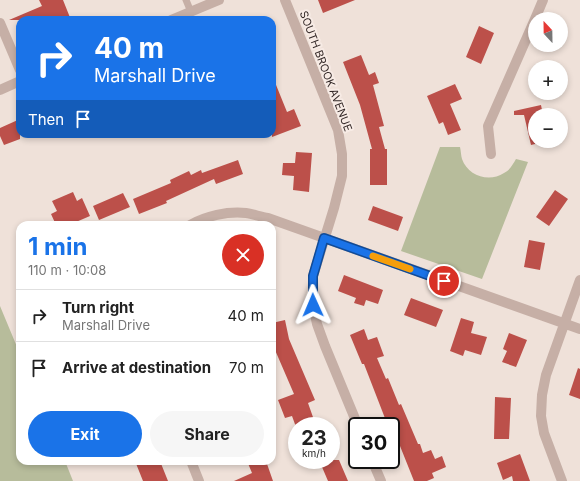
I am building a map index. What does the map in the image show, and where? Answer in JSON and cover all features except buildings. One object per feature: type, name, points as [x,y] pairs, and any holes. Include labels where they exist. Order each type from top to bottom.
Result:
[{"type":"street","points":[[181,16],[219,0]]},
{"type":"street","name":"SOUTH BROOK AVENUE","points":[[285,0],[338,130],[342,154],[342,176],[334,208],[313,276],[313,305],[317,324],[325,346],[354,417]]},
{"type":"street","points":[[538,12],[543,0]]},
{"type":"street","points":[[0,23],[16,61]]},
{"type":"street","points":[[492,154],[488,126],[528,35]]},
{"type":"street","points":[[0,90],[16,83]]},
{"type":"street","points":[[199,221],[211,216],[229,213],[246,213],[268,218],[580,329]]},
{"type":"street","points":[[562,481],[544,433],[541,416],[542,395],[546,375],[580,280]]},
{"type":"street","points":[[193,465],[199,481]]},
{"type":"street","points":[[376,469],[381,481]]},
{"type":"lane","points":[[186,0],[191,12]]},
{"type":"green space","points":[[440,147],[460,147],[462,159],[465,165],[474,174],[480,176],[498,176],[506,172],[516,159],[528,162],[482,279],[401,251]]},
{"type":"green space","points":[[0,306],[16,344],[16,465],[67,465],[73,481],[0,481]]},
{"type":"slow traffic","points":[[373,256],[410,269]]},
{"type":"route","points":[[313,305],[313,276],[324,238],[444,281]]}]
